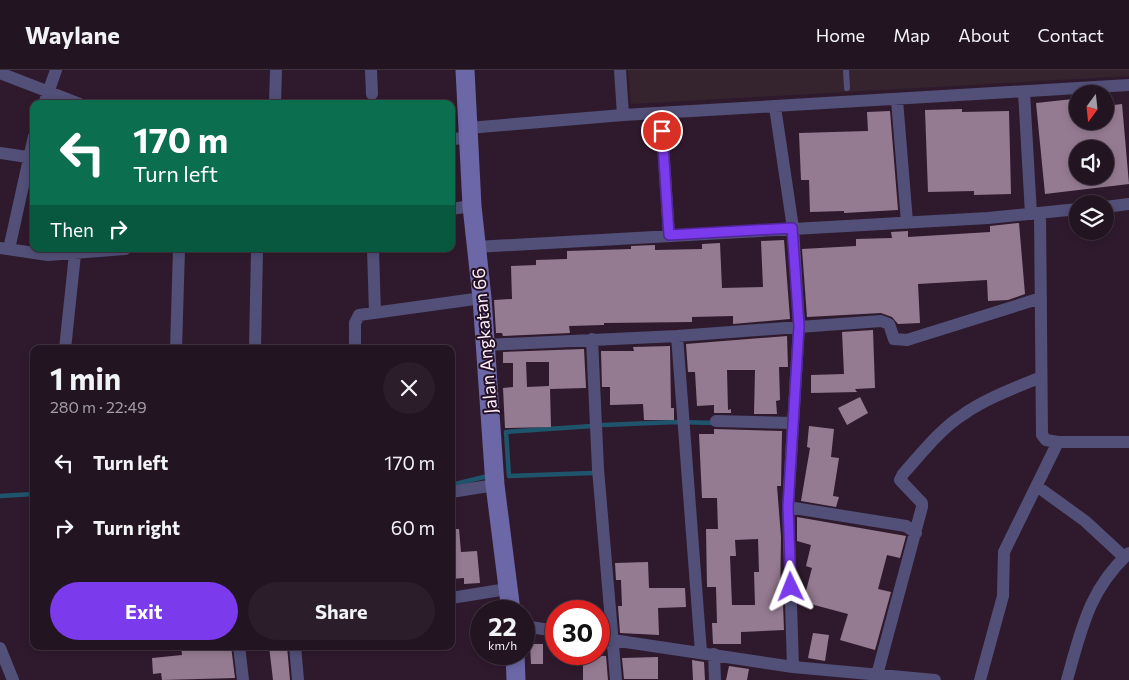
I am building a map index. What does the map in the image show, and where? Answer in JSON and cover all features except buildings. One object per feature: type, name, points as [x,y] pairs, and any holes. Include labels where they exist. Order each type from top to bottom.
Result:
[{"type":"street","points":[[0,73],[45,98],[56,70]]},
{"type":"street","points":[[275,100],[276,70]]},
{"type":"street","points":[[371,70],[372,94]]},
{"type":"street","name":"Jalan Angkatan 66","points":[[465,70],[462,135],[482,298],[495,479],[509,600]]},
{"type":"street","points":[[620,70],[623,116]]},
{"type":"street","points":[[462,135],[623,116],[775,107],[849,100],[897,100],[1129,85]]},
{"type":"street","points":[[1024,92],[1042,298],[1041,429],[1046,440],[1058,442],[1129,442]]},
{"type":"street","points":[[897,100],[906,222]]},
{"type":"street","points":[[775,107],[792,228],[799,326],[788,507],[793,666]]},
{"type":"street","points":[[661,114],[669,235]]},
{"type":"street","points":[[0,153],[30,158]]},
{"type":"street","points":[[30,161],[4,248],[32,254],[95,252]]},
{"type":"street","points":[[1114,206],[1129,204]]},
{"type":"street","points":[[455,208],[472,206]]},
{"type":"street","points":[[476,247],[1069,211]]},
{"type":"street","points":[[176,345],[179,252]]},
{"type":"street","points":[[255,345],[257,252]]},
{"type":"street","points":[[373,252],[375,313]]},
{"type":"street","points":[[65,345],[75,254]]},
{"type":"street","points":[[355,345],[356,317],[482,298]]},
{"type":"street","points":[[485,345],[677,336],[881,321],[889,324],[894,339],[906,340],[1042,298]]},
{"type":"street","points":[[677,336],[701,652]]},
{"type":"street","points":[[592,340],[599,473],[616,680]]},
{"type":"street","points":[[877,675],[916,533],[922,503],[900,480],[902,474],[938,436],[962,415],[985,401],[1041,377]]},
{"type":"street","points":[[716,421],[793,422]]},
{"type":"street","points":[[980,680],[1003,596],[1004,552],[1011,535],[1038,487],[1058,442]]},
{"type":"street","points":[[455,491],[495,479]]},
{"type":"street","points":[[1038,487],[1127,555],[1100,586],[1086,613],[1067,680]]},
{"type":"street","points":[[788,507],[906,526],[916,533]]},
{"type":"street","points":[[455,597],[507,589]]},
{"type":"street","points":[[612,640],[793,666],[848,676],[877,675],[935,680]]},
{"type":"street","points":[[0,648],[13,680]]},
{"type":"street","points":[[239,650],[243,680]]},
{"type":"street","points":[[295,650],[298,680]]},
{"type":"street","points":[[714,654],[715,680]]},
{"type":"street","points":[[515,665],[516,680]]},
{"type":"lane","points":[[846,70],[847,88]]},
{"type":"shaded area","points":[[628,70],[1129,70],[1129,76],[631,104]]},
{"type":"waterway","points":[[603,425],[677,422],[716,423]]},
{"type":"waterway","points":[[592,426],[506,432],[509,476],[592,473]]},
{"type":"waterway","points":[[455,484],[484,477]]},
{"type":"waterway","points":[[0,496],[30,494]]},
{"type":"route","points":[[662,131],[669,235],[792,228],[799,326],[788,507],[791,587]]}]
